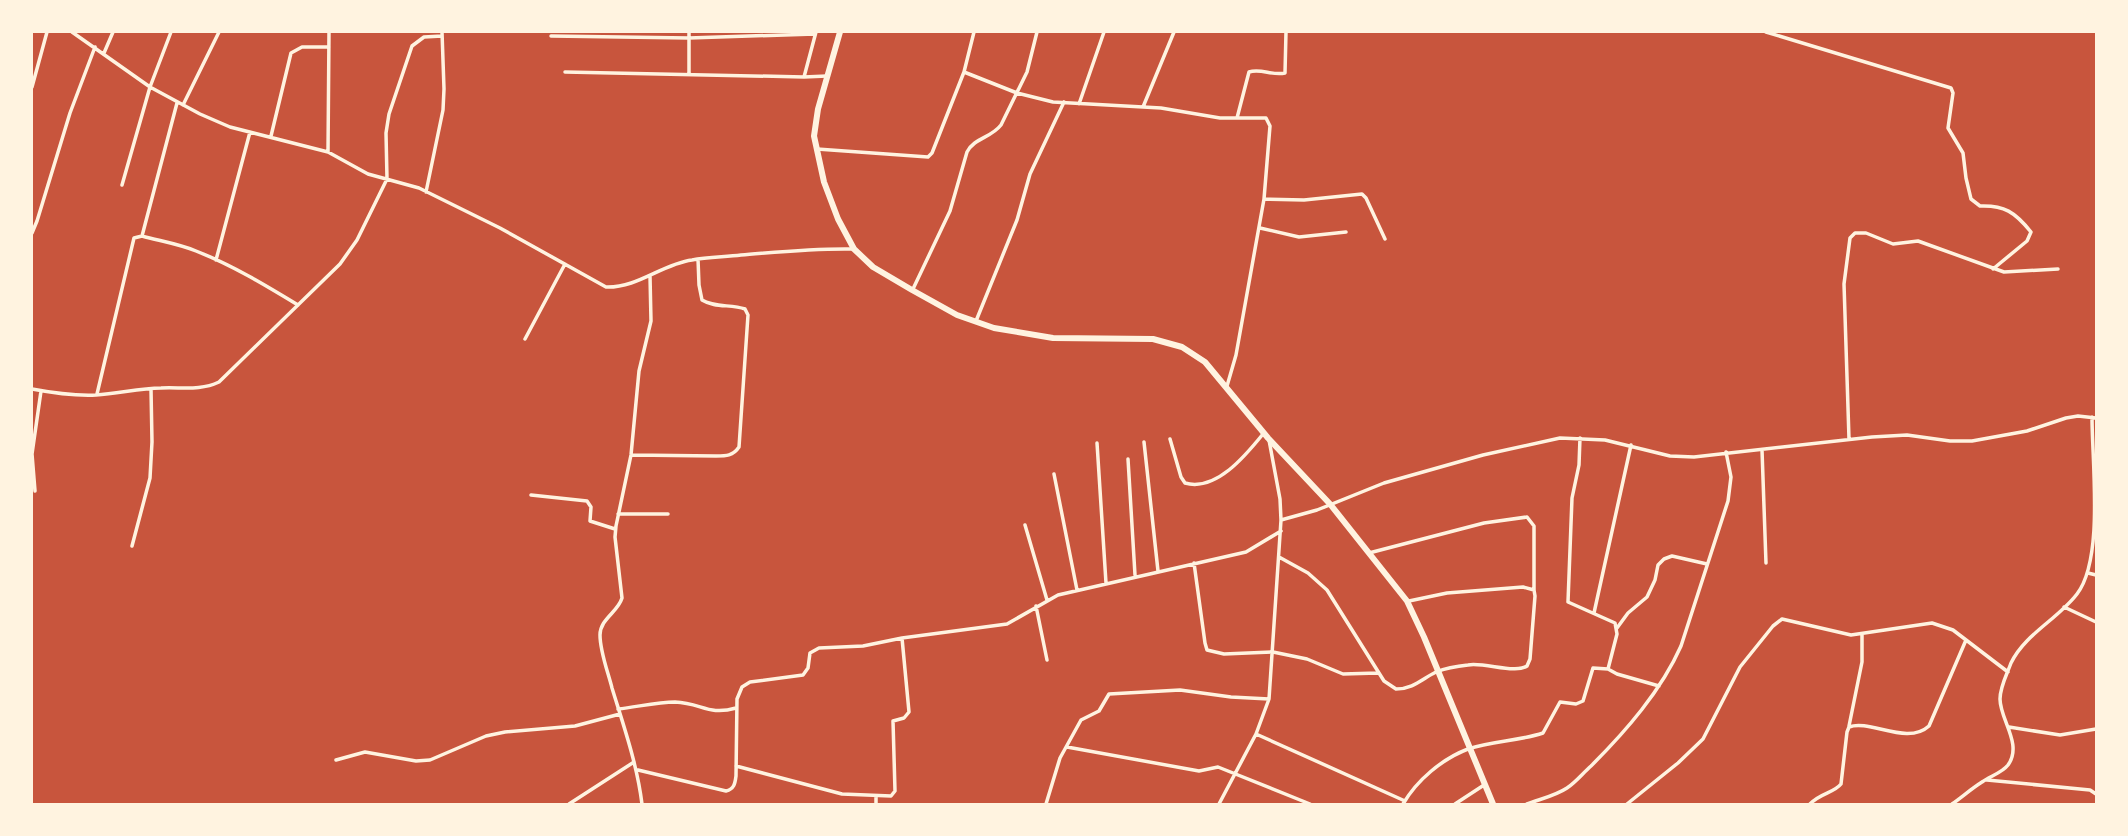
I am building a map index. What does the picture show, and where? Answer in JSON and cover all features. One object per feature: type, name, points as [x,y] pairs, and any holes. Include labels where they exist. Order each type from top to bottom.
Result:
[{"type":"highway","points":[[840,32],[814,124],[815,149],[831,200],[854,249],[873,267],[976,322],[1053,338],[1153,339],[1182,347],[1205,362],[1266,435],[1330,504],[1406,601],[1415,616],[1493,804]]},
{"type":"street","points":[[32,87],[47,32]]},
{"type":"street","points":[[72,32],[150,87],[219,124],[328,152],[368,174],[426,192],[500,228],[606,287],[622,286],[673,264],[698,259],[816,248],[854,249]]},
{"type":"street","points":[[104,53],[113,32]]},
{"type":"street","points":[[122,185],[150,87],[172,32]]},
{"type":"street","points":[[183,106],[219,32]]},
{"type":"street","points":[[328,152],[329,32]]},
{"type":"street","points":[[689,32],[689,75]]},
{"type":"street","points":[[815,149],[928,157],[933,153],[964,72],[974,32]]},
{"type":"street","points":[[912,290],[950,211],[971,146],[995,132],[1027,72],[1037,32]]},
{"type":"street","points":[[1079,104],[1104,32]]},
{"type":"street","points":[[1143,107],[1174,32]]},
{"type":"street","points":[[1237,118],[1249,72],[1278,75],[1285,73],[1286,32]]},
{"type":"street","points":[[1766,32],[1951,88],[1953,93],[1948,128],[1963,153],[1967,190],[1971,199],[1979,206],[1997,205],[2004,208],[2031,232],[2027,242],[1993,269]]},
{"type":"street","points":[[551,36],[689,38],[816,33],[804,77]]},
{"type":"street","points":[[32,389],[74,395],[97,395],[151,389],[195,389],[219,382],[349,253],[387,179],[386,133],[389,114],[412,46],[424,37],[442,34],[443,110],[426,192]]},
{"type":"street","points":[[32,233],[70,113],[95,47]]},
{"type":"street","points":[[271,136],[291,53],[302,47],[329,47]]},
{"type":"street","points":[[565,72],[827,76]]},
{"type":"street","points":[[964,72],[1017,93],[1064,103],[1143,107],[1237,118],[1261,117],[1269,121],[1260,228],[1236,355],[1227,386]]},
{"type":"street","points":[[142,236],[177,103]]},
{"type":"street","points":[[976,322],[1017,220],[1030,174],[1064,103]]},
{"type":"street","points":[[216,260],[250,132]]},
{"type":"street","points":[[1264,199],[1304,200],[1362,194],[1385,239]]},
{"type":"street","points":[[1260,228],[1299,237],[1346,232]]},
{"type":"street","points":[[1849,439],[1844,284],[1850,238],[1855,233],[1861,232],[1893,244],[1918,241],[1993,269],[2012,273],[2058,269]]},
{"type":"street","points":[[97,395],[134,238],[142,236],[192,249],[299,305]]},
{"type":"street","points":[[631,455],[730,455],[739,447],[747,315],[745,309],[739,307],[702,300],[698,259]]},
{"type":"street","points":[[525,339],[565,264]]},
{"type":"street","points":[[642,804],[638,770],[619,711],[600,635],[604,621],[618,607],[622,598],[615,529],[631,455],[639,371],[651,321],[650,276]]},
{"type":"street","points":[[132,546],[150,478],[151,389]]},
{"type":"street","points":[[35,491],[32,454],[41,391]]},
{"type":"street","points":[[1281,520],[1317,510],[1384,483],[1537,442],[1580,438],[1631,444],[1680,457],[1907,435],[1972,441],[2027,431],[2066,418],[2094,418],[2094,539],[2088,573],[2075,597],[2022,647],[2008,672],[2000,699],[2012,743],[2010,762],[2007,767],[1952,804]]},
{"type":"street","points":[[1170,439],[1181,477],[1185,483],[1192,485],[1229,471],[1266,435]]},
{"type":"street","points":[[1219,804],[1256,734],[1269,699],[1281,520],[1280,499],[1266,435]]},
{"type":"street","points":[[1580,438],[1579,466],[1572,498],[1567,596],[1571,605],[1610,619],[1617,628]]},
{"type":"street","points":[[1144,442],[1158,571]]},
{"type":"street","points":[[1097,443],[1106,583]]},
{"type":"street","points":[[1594,613],[1631,444]]},
{"type":"street","points":[[1762,450],[1766,563]]},
{"type":"street","points":[[1527,804],[1570,786],[1614,743],[1672,666],[1681,646],[1731,488],[1726,452]]},
{"type":"street","points":[[1128,459],[1135,576]]},
{"type":"street","points":[[1054,474],[1077,590]]},
{"type":"street","points":[[531,495],[587,501],[591,507],[590,521],[615,529]]},
{"type":"street","points":[[618,514],[668,514]]},
{"type":"street","points":[[1279,557],[1308,573],[1327,590],[1379,673],[1396,689],[1405,689],[1438,671],[1480,663],[1524,669],[1530,659],[1534,590],[1534,526],[1527,517],[1484,523],[1369,553]]},
{"type":"street","points":[[1025,525],[1047,600]]},
{"type":"street","points":[[638,770],[726,791],[735,784],[738,692],[750,682],[803,675],[807,672],[810,653],[814,650],[863,646],[1007,624],[1047,600],[1135,576],[1246,552],[1281,531]]},
{"type":"street","points":[[1608,669],[1617,628],[1628,613],[1647,597],[1653,587],[1658,565],[1672,556],[1707,564]]},
{"type":"street","points":[[1194,563],[1207,650],[1224,654],[1273,652],[1307,659],[1343,674],[1379,673]]},
{"type":"street","points":[[2088,573],[2096,575]]},
{"type":"street","points":[[1406,601],[1455,592],[1523,587],[1534,590]]},
{"type":"street","points":[[1035,606],[1047,660]]},
{"type":"street","points":[[2064,607],[2096,622]]},
{"type":"street","points":[[1630,804],[1703,739],[1740,667],[1778,621],[1791,620],[1851,635],[1932,623],[1953,630],[2008,672]]},
{"type":"street","points":[[1810,804],[1818,796],[1837,790],[1841,784],[1847,732],[1862,662],[1863,635]]},
{"type":"street","points":[[736,766],[830,792],[888,797],[895,791],[893,721],[904,718],[909,712],[902,638]]},
{"type":"street","points":[[1849,727],[1858,724],[1890,732],[1924,731],[1929,726],[1966,640]]},
{"type":"street","points":[[1256,734],[1404,803],[1422,780],[1450,758],[1470,748],[1543,733],[1560,702],[1576,704],[1583,701],[1593,668],[1608,669],[1659,686]]},
{"type":"street","points":[[1046,804],[1060,758],[1081,720],[1099,711],[1105,697],[1113,693],[1180,690],[1269,699]]},
{"type":"street","points":[[335,760],[365,752],[416,761],[430,760],[486,736],[575,726],[619,711],[674,702],[697,705],[713,712],[737,708]]},
{"type":"street","points":[[2008,727],[2060,734],[2096,729]]},
{"type":"street","points":[[1067,747],[1199,771],[1215,767],[1310,804]]},
{"type":"street","points":[[569,804],[634,762]]},
{"type":"street","points":[[1985,780],[2090,790],[2096,794]]},
{"type":"street","points":[[1455,804],[1484,785]]},
{"type":"street","points":[[876,797],[876,804]]}]
